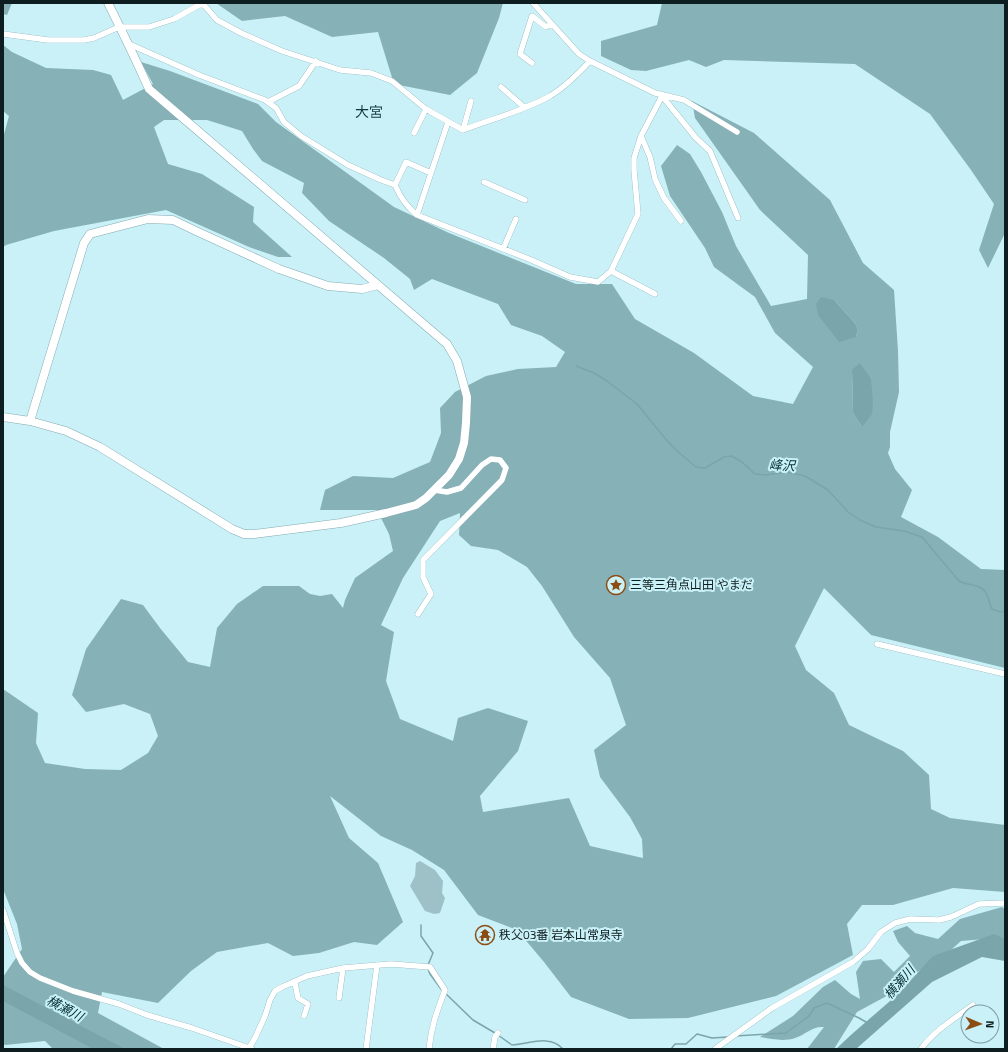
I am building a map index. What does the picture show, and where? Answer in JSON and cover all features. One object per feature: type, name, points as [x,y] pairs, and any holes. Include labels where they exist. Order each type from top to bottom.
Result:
[{"type":"street","points":[[3,417],[30,421],[66,431],[100,447],[232,529],[244,534],[279,532],[341,523],[416,505],[449,475],[459,459],[464,442],[467,397],[463,378],[457,361],[447,344],[149,89],[129,44],[108,3]]},
{"type":"street","points":[[533,3],[579,54],[590,61],[662,96],[676,97],[684,100],[737,132]]},
{"type":"street","points":[[3,34],[24,38],[76,41],[94,38],[119,27],[149,27],[174,19],[199,5],[204,5],[217,20],[241,33],[282,51],[340,70],[371,73],[392,81],[426,109],[463,130],[551,96],[574,78],[590,61]]},
{"type":"street","points":[[532,63],[520,54],[532,16],[546,28],[551,24]]},
{"type":"street","points":[[129,44],[199,75],[265,100],[276,108],[284,122],[301,136],[348,165],[395,185],[402,199],[410,210],[417,215],[570,277],[598,282],[611,271],[638,214],[634,158],[641,136],[662,96]]},
{"type":"street","points":[[268,102],[299,86],[316,62]]},
{"type":"street","points":[[501,87],[524,107]]},
{"type":"street","points":[[662,96],[696,138],[710,152],[738,218]]},
{"type":"street","points":[[463,130],[471,101]]},
{"type":"street","points":[[414,133],[426,109]]},
{"type":"street","points":[[417,215],[448,122]]},
{"type":"street","points":[[641,136],[650,157],[655,179],[664,198],[681,221]]},
{"type":"street","points":[[395,185],[406,162],[431,173]]},
{"type":"street","points":[[484,182],[525,200]]},
{"type":"street","points":[[30,421],[84,243],[90,234],[148,219],[173,220],[279,269],[328,286],[362,289],[378,285]]},
{"type":"street","points":[[502,249],[516,219]]},
{"type":"street","points":[[611,271],[655,294]]},
{"type":"street","points":[[418,614],[431,594],[423,577],[423,560],[502,480],[506,468],[500,460],[491,459],[482,465],[461,488],[447,492],[434,490]]},
{"type":"street","points":[[878,644],[1005,674]]},
{"type":"street","points":[[714,1049],[772,1008],[853,962],[868,949],[881,932],[895,923],[910,919],[939,920],[951,917],[979,904],[1005,903]]},
{"type":"street","points":[[3,910],[17,953],[22,963],[30,972],[40,978],[73,991],[119,1004],[147,1015],[192,1028],[250,1048],[275,991],[295,983],[307,976],[343,968],[377,964],[430,968],[445,990],[430,1034],[429,1049]]},
{"type":"street","points":[[366,1049],[377,964]]},
{"type":"street","points":[[340,998],[343,968]]},
{"type":"street","points":[[295,983],[298,998],[308,1004],[304,1016]]},
{"type":"street","points":[[921,1049],[925,1043],[938,1031],[960,1015]]},
{"type":"street","points":[[493,1049],[495,1037],[498,1033]]},
{"type":"shaded area","points":[[3,3],[12,3],[7,15],[3,14]]},
{"type":"shaded area","points":[[216,3],[503,3],[499,18],[477,73],[450,95],[394,84],[378,32],[332,37],[285,16],[242,21]]},
{"type":"shaded area","points":[[662,3],[1005,3],[1005,233],[988,268],[979,250],[994,204],[930,114],[855,64],[724,60],[706,67],[689,60],[646,71],[631,70],[601,56],[601,41],[657,25]]},
{"type":"shaded area","points":[[3,45],[12,52],[46,68],[93,70],[111,75],[123,100],[153,84],[141,62],[170,71],[258,104],[276,122],[394,207],[449,233],[576,284],[612,284],[635,319],[694,353],[753,396],[793,404],[813,367],[775,333],[755,297],[714,267],[705,248],[670,196],[661,166],[677,145],[690,154],[722,212],[736,246],[771,306],[807,299],[808,255],[760,210],[695,118],[692,101],[754,133],[830,200],[863,263],[894,290],[899,392],[890,432],[890,447],[888,453],[895,469],[912,490],[901,517],[938,537],[981,569],[1005,570],[1005,668],[871,635],[824,588],[795,646],[806,670],[834,693],[849,725],[903,751],[929,775],[931,809],[950,818],[1005,825],[1005,892],[953,888],[893,905],[862,905],[847,924],[853,955],[776,996],[688,1018],[629,1019],[571,997],[517,930],[478,915],[444,870],[412,850],[381,836],[330,796],[349,838],[378,863],[403,922],[377,945],[354,942],[319,953],[293,956],[268,943],[217,952],[191,971],[158,1003],[102,992],[98,1013],[164,1049],[53,1049],[45,1041],[5,1045],[3,1043],[3,977],[22,949],[17,924],[3,889],[3,689],[38,713],[36,743],[45,763],[85,769],[121,770],[148,753],[158,736],[150,714],[124,704],[86,712],[72,695],[86,649],[121,599],[143,605],[188,662],[210,667],[217,628],[237,604],[263,586],[299,586],[310,594],[320,596],[332,594],[343,608],[355,578],[393,551],[389,534],[377,510],[320,510],[325,490],[353,476],[393,478],[430,462],[441,433],[440,408],[455,392],[486,376],[518,369],[556,367],[565,352],[542,336],[511,325],[498,304],[432,279],[414,290],[410,279],[384,258],[329,221],[302,193],[304,183],[262,161],[242,131],[207,120],[164,120],[154,127],[168,164],[202,174],[254,207],[253,222],[292,257],[278,257],[249,247],[166,210],[54,231],[3,247],[3,138],[9,116],[3,111]],"holes":[[[834,300],[855,323],[858,329],[856,337]],[[852,370],[862,427],[853,413]],[[460,513],[459,535],[471,546],[498,550],[527,567],[542,586],[574,637],[610,678],[626,725],[594,750],[600,777],[630,817],[642,839],[643,858],[590,846],[569,798],[483,812],[480,796],[518,751],[528,721],[488,708],[458,718],[453,741],[400,719],[386,681],[394,632],[381,625],[403,578],[440,521]]]},
{"type":"shaded area","points":[[821,297],[834,300],[855,323],[858,329],[856,337],[839,342],[818,315],[816,304]]},
{"type":"shaded area","points":[[860,363],[871,379],[873,402],[872,414],[862,427],[853,413],[852,370]]},
{"type":"shaded area","points":[[420,861],[435,870],[443,881],[442,893],[445,898],[440,913],[434,914],[425,911],[410,886],[415,876],[416,863]]},
{"type":"shaded area","points":[[1002,907],[1005,909],[1005,940],[997,938],[961,941],[942,958],[917,972],[894,992],[857,1012],[834,1049],[807,1049],[824,1027],[816,1028],[799,1037],[786,1040],[760,1037],[793,1016],[823,987],[835,980],[851,994],[860,999],[856,972],[863,961],[881,959],[894,972],[910,956],[898,942],[893,931],[907,926],[915,933],[938,939],[960,919]]},
{"type":"shaded area","points":[[994,934],[1005,939],[1005,961],[982,957],[932,982],[856,1049],[836,1049],[897,995],[933,956]]},
{"type":"shaded area","points":[[3,985],[125,1049],[93,1049],[3,1001]]},
{"type":"waterway","name":"峰沢","points":[[576,366],[594,373],[607,381],[637,404],[676,450],[696,467],[705,468],[724,457],[732,456],[742,462],[755,474],[766,475],[787,472],[805,476],[828,490],[848,512],[860,520],[876,527],[904,531],[922,537],[959,581],[981,588],[987,595],[992,609],[1000,612],[1005,611]]},
{"type":"waterway","points":[[421,925],[421,936],[433,953],[428,965]]},
{"type":"waterway","points":[[428,969],[441,989]]},
{"type":"waterway","points":[[445,993],[473,1020],[495,1033]]},
{"type":"waterway","points":[[735,1036],[786,1033],[809,1016],[814,1008],[827,1003],[866,1022]]},
{"type":"waterway","points":[[671,1049],[675,1044],[686,1044],[697,1034],[712,1038],[728,1037]]},
{"type":"waterway","points":[[498,1035],[512,1045],[546,1041],[558,1044],[563,1049]]},
{"type":"place","name":"三等三角点山田 やまだ","points":[[616,585]]},
{"type":"place","name":"秩父03番 岩本山常泉寺","points":[[485,935]]},
{"type":"district","name":"大宮","points":[[369,112]]},
{"type":"water label","name":"横瀬川","points":[[899,982]]},
{"type":"water label","name":"横瀬川","points":[[65,1008]]}]
